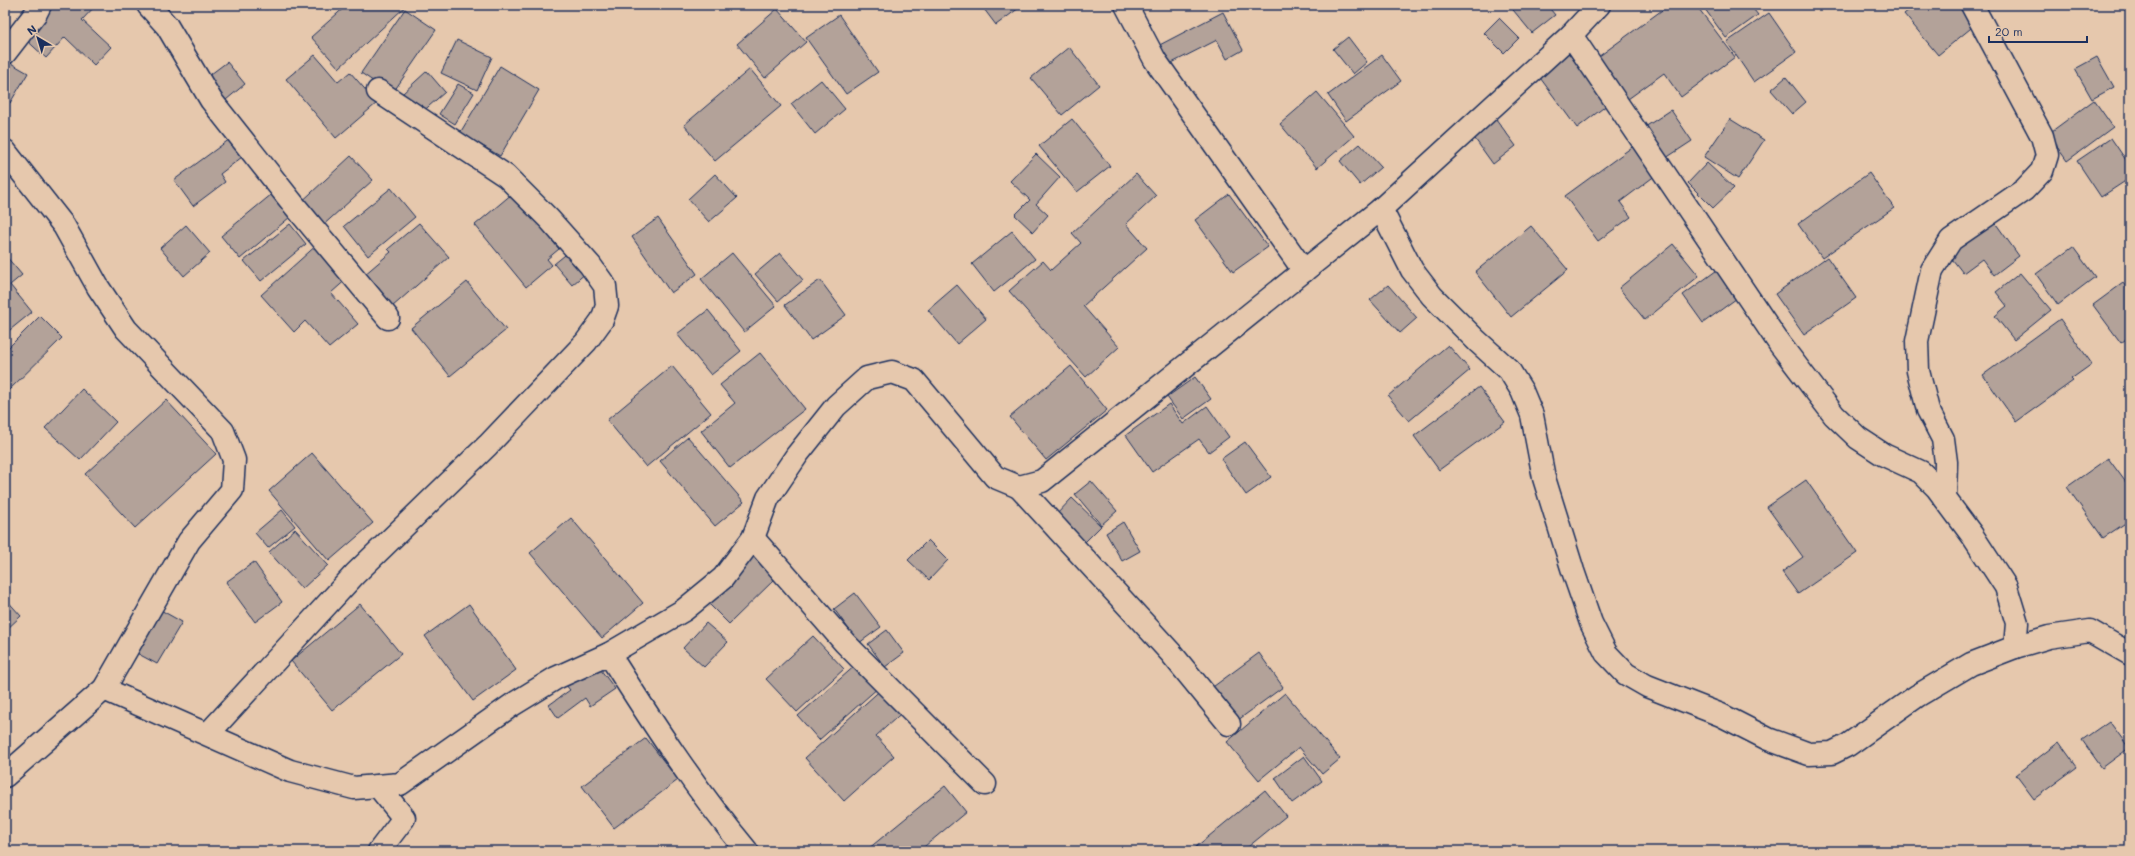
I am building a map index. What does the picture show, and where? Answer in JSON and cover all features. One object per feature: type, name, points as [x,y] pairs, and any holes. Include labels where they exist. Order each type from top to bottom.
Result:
[{"type":"street","points":[[8,43],[36,13],[40,5]]},
{"type":"street","points":[[148,5],[167,26],[211,100],[294,205],[388,318]]},
{"type":"street","points":[[1126,5],[1155,60],[1304,272]]},
{"type":"street","points":[[1019,487],[1042,481],[1381,209],[1571,35],[1599,5]]},
{"type":"street","points":[[1945,498],[1946,462],[1943,439],[1928,410],[1918,371],[1918,341],[1932,270],[1951,240],[2024,190],[2042,171],[2047,155],[2042,136],[1972,5]]},
{"type":"street","points":[[1571,35],[1779,343],[1834,415],[1858,438],[1884,455],[1921,472],[1945,498],[2006,587],[2017,623],[2015,647]]},
{"type":"street","points":[[208,734],[355,574],[488,445],[586,342],[602,320],[607,306],[605,286],[590,265],[506,176],[378,92]]},
{"type":"street","points":[[5,151],[64,226],[98,287],[126,329],[223,431],[234,460],[232,490],[190,541],[104,690],[5,776]]},
{"type":"street","points":[[1381,209],[1412,270],[1432,296],[1477,342],[1509,370],[1522,391],[1532,415],[1544,478],[1591,623],[1606,653],[1626,674],[1647,686],[1721,715],[1768,739],[1809,754],[1832,753],[1848,745],[1930,688],[1971,664],[2015,647],[2049,637],[2090,631],[2130,654]]},
{"type":"street","points":[[104,690],[290,771],[354,788],[400,784],[512,705],[556,678],[609,654],[684,610],[723,578],[753,538],[768,498],[796,455],[836,406],[867,378],[892,372],[914,380],[995,477],[1019,487],[1171,653],[1229,724]]},
{"type":"street","points":[[753,538],[845,643],[985,784]]},
{"type":"street","points":[[609,654],[642,706],[720,819],[747,851]]},
{"type":"street","points":[[378,786],[404,818],[379,851]]},
{"type":"building","points":[[50,5],[96,5],[82,20],[111,47],[94,65],[65,37],[46,58],[21,35]]},
{"type":"building","points":[[347,5],[407,5],[339,68],[311,37]]},
{"type":"building","points":[[981,5],[1023,5],[996,25]]},
{"type":"building","points":[[1509,5],[1547,5],[1555,15],[1532,33]]},
{"type":"building","points":[[1669,5],[1696,5],[1735,57],[1681,97],[1664,73],[1628,99],[1598,57]]},
{"type":"building","points":[[1702,5],[1750,5],[1758,15],[1726,38]]},
{"type":"building","points":[[1915,5],[1968,5],[1981,20],[1938,55],[1904,14]]},
{"type":"building","points":[[2122,5],[2130,5],[2130,16]]},
{"type":"building","points":[[405,9],[436,30],[392,94],[361,73]]},
{"type":"building","points":[[777,9],[806,42],[765,78],[737,44]]},
{"type":"building","points":[[1223,12],[1243,50],[1227,59],[1217,40],[1160,69],[1150,50]]},
{"type":"building","points":[[1769,13],[1796,52],[1754,82],[1727,42]]},
{"type":"building","points":[[839,15],[878,72],[846,94],[806,38]]},
{"type":"building","points":[[1499,18],[1519,38],[1504,53],[1484,33]]},
{"type":"building","points":[[1348,37],[1367,62],[1353,74],[1333,49]]},
{"type":"building","points":[[457,40],[492,57],[477,90],[441,73]]},
{"type":"building","points":[[1069,47],[1099,85],[1062,115],[1031,78]]},
{"type":"building","points":[[1565,48],[1607,105],[1577,128],[1535,71]]},
{"type":"building","points":[[315,55],[338,82],[350,72],[377,103],[336,138],[286,79]]},
{"type":"building","points":[[1382,55],[1401,81],[1346,121],[1328,95]]},
{"type":"building","points":[[2097,57],[2114,87],[2092,99],[2075,69]]},
{"type":"building","points":[[7,61],[28,73],[10,103],[5,101],[5,64]]},
{"type":"building","points":[[227,62],[245,84],[226,100],[207,77]]},
{"type":"building","points":[[500,66],[539,90],[500,156],[460,133]]},
{"type":"building","points":[[750,69],[781,106],[715,161],[684,125]]},
{"type":"building","points":[[427,71],[445,92],[420,114],[403,93]]},
{"type":"building","points":[[1786,77],[1806,102],[1792,114],[1771,90]]},
{"type":"building","points":[[821,80],[845,109],[815,134],[791,104]]},
{"type":"building","points":[[458,84],[474,93],[455,124],[439,114]]},
{"type":"building","points":[[1317,92],[1354,136],[1317,168],[1280,124]]},
{"type":"building","points":[[2094,100],[2113,127],[2067,161],[2048,134]]},
{"type":"building","points":[[1671,110],[1692,141],[1666,158],[1645,127]]},
{"type":"building","points":[[1493,115],[1516,146],[1493,164],[1470,132]]},
{"type":"building","points":[[1072,119],[1110,166],[1077,192],[1039,146]]},
{"type":"building","points":[[1730,119],[1764,140],[1738,179],[1704,157]]},
{"type":"building","points":[[2111,138],[2130,166],[2130,178],[2101,197],[2077,161]]},
{"type":"building","points":[[230,139],[242,157],[220,174],[225,182],[193,206],[174,180]]},
{"type":"building","points":[[1639,142],[1660,172],[1620,202],[1631,217],[1598,241],[1565,196]]},
{"type":"building","points":[[1360,144],[1381,167],[1360,185],[1340,161]]},
{"type":"building","points":[[1036,154],[1060,177],[1036,204],[1048,215],[1033,232],[1015,215],[1030,200],[1010,181]]},
{"type":"building","points":[[351,156],[373,180],[320,228],[298,205]]},
{"type":"building","points":[[1707,163],[1734,188],[1713,208],[1688,183]]},
{"type":"building","points":[[1869,173],[1894,208],[1822,258],[1798,224]]},
{"type":"building","points":[[715,174],[737,198],[709,222],[688,199]]},
{"type":"building","points":[[1136,174],[1156,196],[1126,224],[1147,248],[1083,306],[1119,347],[1086,377],[1009,291],[1043,261],[1051,270],[1081,243],[1072,233]]},
{"type":"building","points":[[391,188],[415,217],[368,256],[344,226]]},
{"type":"building","points":[[278,189],[296,212],[240,259],[221,236]]},
{"type":"building","points":[[513,193],[559,249],[547,259],[552,265],[526,287],[475,225]]},
{"type":"building","points":[[1229,194],[1268,247],[1233,272],[1195,220]]},
{"type":"building","points":[[658,218],[697,274],[671,293],[632,237]]},
{"type":"building","points":[[1994,221],[2019,256],[1994,275],[1982,259],[1963,273],[1949,255]]},
{"type":"building","points":[[419,223],[449,257],[392,307],[364,275],[391,252],[388,249]]},
{"type":"building","points":[[290,224],[306,244],[261,281],[244,261]]},
{"type":"building","points":[[186,225],[210,253],[184,276],[160,248]]},
{"type":"building","points":[[1531,226],[1568,270],[1511,317],[1475,272]]},
{"type":"building","points":[[1012,231],[1035,259],[994,292],[972,264]]},
{"type":"building","points":[[319,243],[349,277],[331,293],[358,324],[329,348],[305,321],[294,332],[261,295]]},
{"type":"building","points":[[1673,244],[1699,276],[1645,320],[1619,288]]},
{"type":"building","points":[[2073,247],[2095,277],[2058,305],[2036,274]]},
{"type":"building","points":[[570,251],[587,272],[572,285],[554,264]]},
{"type":"building","points":[[732,253],[776,306],[744,332],[701,279]]},
{"type":"building","points":[[780,253],[803,280],[778,301],[755,274]]},
{"type":"building","points":[[5,255],[22,275],[10,285],[32,312],[5,334]]},
{"type":"building","points":[[1827,257],[1856,298],[1804,335],[1775,294]]},
{"type":"building","points":[[1724,265],[1744,293],[1703,323],[1683,295]]},
{"type":"building","points":[[2020,273],[2051,310],[2014,340],[1995,316],[2007,306],[1996,292]]},
{"type":"building","points":[[820,280],[846,315],[811,340],[785,305]]},
{"type":"building","points":[[467,282],[506,330],[450,376],[411,328]]},
{"type":"building","points":[[2123,283],[2130,292],[2130,336],[2121,343],[2093,305]]},
{"type":"building","points":[[957,285],[986,319],[957,344],[928,310]]},
{"type":"building","points":[[1388,285],[1417,318],[1400,333],[1370,300]]},
{"type":"building","points":[[708,310],[741,351],[711,375],[677,334]]},
{"type":"building","points":[[40,316],[62,338],[7,392],[5,390],[5,351]]},
{"type":"building","points":[[2060,319],[2092,364],[2071,379],[2073,381],[2016,422],[1983,375]]},
{"type":"building","points":[[1448,345],[1470,370],[1409,421],[1388,396]]},
{"type":"building","points":[[760,353],[805,409],[730,468],[701,431],[735,403],[720,385]]},
{"type":"building","points":[[672,366],[711,413],[646,467],[607,420]]},
{"type":"building","points":[[1071,366],[1107,410],[1046,460],[1010,417]]},
{"type":"building","points":[[1195,377],[1211,399],[1183,419],[1167,397]]},
{"type":"building","points":[[1479,387],[1505,422],[1439,470],[1414,436]]},
{"type":"building","points":[[82,389],[116,422],[80,460],[45,428]]},
{"type":"building","points":[[166,400],[216,454],[135,528],[85,474]]},
{"type":"building","points":[[1169,404],[1183,424],[1207,406],[1229,437],[1209,452],[1199,439],[1152,472],[1126,435]]},
{"type":"building","points":[[688,437],[744,502],[715,526],[660,461]]},
{"type":"building","points":[[1245,442],[1271,477],[1246,495],[1221,459]]},
{"type":"building","points":[[312,453],[373,523],[329,561],[269,491]]},
{"type":"building","points":[[2108,458],[2130,488],[2130,520],[2103,538],[2067,487]]},
{"type":"building","points":[[1806,480],[1857,553],[1798,594],[1782,572],[1803,557],[1767,507]]},
{"type":"building","points":[[1091,481],[1117,511],[1101,525],[1075,494]]},
{"type":"building","points":[[1072,498],[1101,526],[1084,543],[1055,516]]},
{"type":"building","points":[[282,510],[295,526],[268,548],[255,533]]},
{"type":"building","points":[[571,518],[643,603],[602,638],[530,553]]},
{"type":"building","points":[[1123,522],[1140,551],[1122,561],[1106,533]]},
{"type":"building","points":[[295,529],[328,565],[302,589],[269,552]]},
{"type":"building","points":[[928,540],[948,560],[929,580],[908,560]]},
{"type":"building","points":[[754,553],[777,577],[729,624],[705,600]]},
{"type":"building","points":[[254,562],[282,602],[255,622],[226,582]]},
{"type":"building","points":[[855,593],[881,627],[859,643],[834,609]]},
{"type":"building","points":[[5,598],[21,616],[5,631]]},
{"type":"building","points":[[360,604],[401,654],[332,710],[291,661]]},
{"type":"building","points":[[469,604],[516,670],[473,701],[425,636]]},
{"type":"building","points":[[157,608],[182,622],[157,664],[131,650]]},
{"type":"building","points":[[706,623],[728,642],[704,667],[683,648]]},
{"type":"building","points":[[887,630],[904,653],[885,667],[868,644]]},
{"type":"building","points":[[813,636],[844,669],[797,712],[766,679]]},
{"type":"building","points":[[1259,653],[1283,687],[1230,726],[1206,692]]},
{"type":"building","points":[[595,662],[615,689],[590,706],[585,698],[558,718],[549,705],[570,690],[565,684]]},
{"type":"building","points":[[857,664],[879,687],[819,740],[798,716]]},
{"type":"building","points":[[885,686],[906,709],[876,736],[894,756],[844,801],[805,758]]},
{"type":"building","points":[[1285,693],[1340,759],[1322,774],[1299,747],[1259,780],[1227,742]]},
{"type":"building","points":[[2109,721],[2129,748],[2102,768],[2082,740]]},
{"type":"building","points":[[646,738],[678,780],[614,828],[582,786]]},
{"type":"building","points":[[2059,742],[2077,767],[2034,799],[2016,775]]},
{"type":"building","points":[[1304,756],[1322,781],[1292,803],[1275,778]]},
{"type":"building","points":[[945,786],[966,812],[919,851],[870,851],[868,849]]},
{"type":"building","points":[[1265,790],[1286,816],[1243,851],[1191,851]]}]
